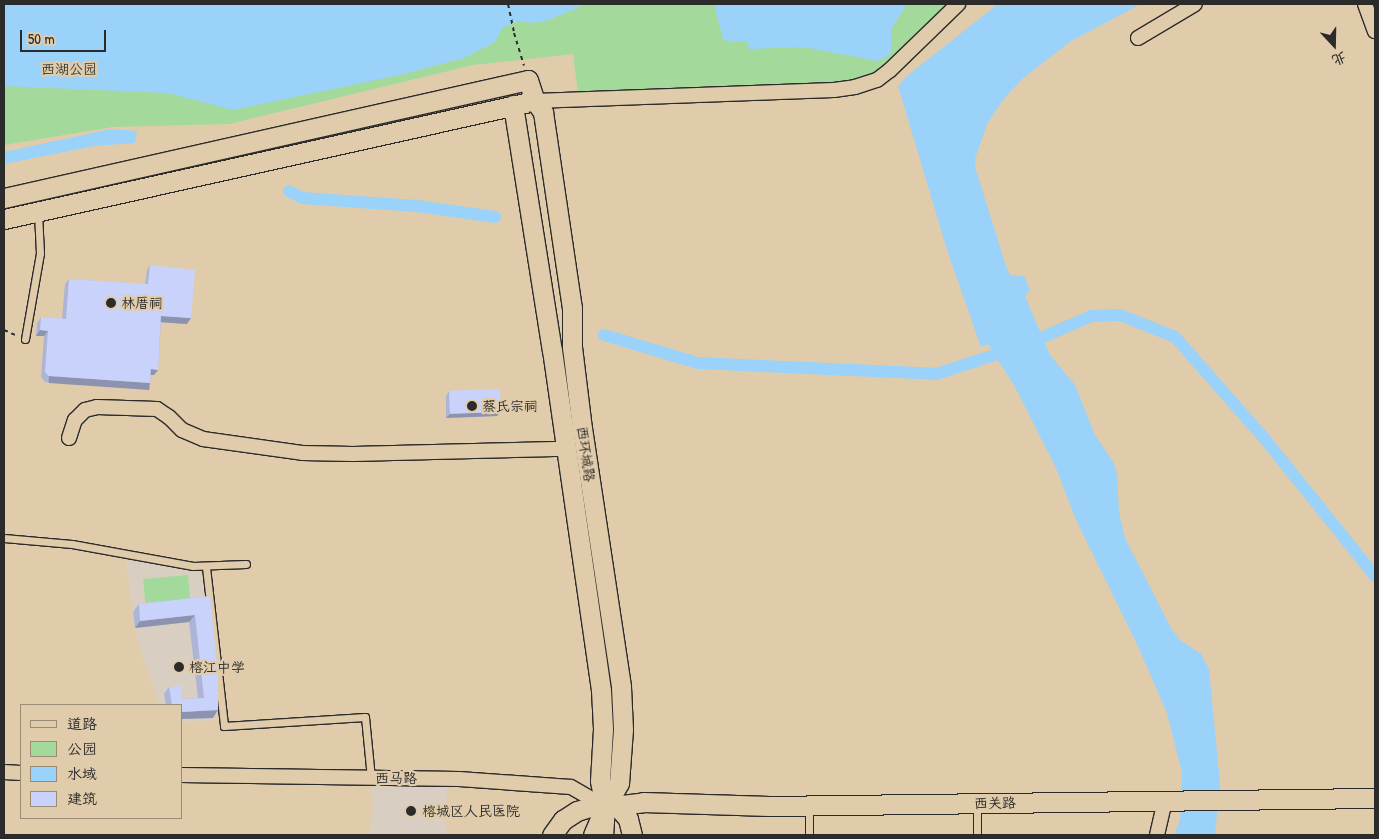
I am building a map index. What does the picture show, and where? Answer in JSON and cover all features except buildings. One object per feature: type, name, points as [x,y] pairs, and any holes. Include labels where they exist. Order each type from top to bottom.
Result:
[{"type":"main road","name":"西环城路","points":[[528,80],[535,101],[542,112],[572,308],[572,347],[582,428],[621,687],[623,729],[619,783],[610,806],[603,835]]},
{"type":"main road","points":[[4,198],[528,80]]},
{"type":"main road","points":[[4,219],[535,101]]},
{"type":"main road","name":"西环城路","points":[[513,106],[552,350],[602,690],[604,729],[600,781],[610,806]]},
{"type":"main road","name":"西关路","points":[[552,835],[563,820],[577,810],[593,806],[643,802],[809,806],[1233,798],[1375,798]]},
{"type":"main road","name":"西环城路","points":[[593,835],[610,806]]},
{"type":"main road","points":[[610,806],[628,819],[632,835]]},
{"type":"street","points":[[535,101],[834,90],[855,87],[876,80],[890,70],[958,4]]},
{"type":"street","points":[[1138,38],[1195,4]]},
{"type":"street","points":[[1365,4],[1375,31]]},
{"type":"street","points":[[69,438],[75,420],[85,410],[97,407],[157,409],[169,417],[182,430],[203,439],[302,453],[353,454],[566,449]]},
{"type":"street","points":[[4,772],[20,773]]},
{"type":"street","name":"西马路","points":[[182,776],[459,779],[571,787],[610,806]]},
{"type":"street","points":[[1157,835],[1170,800]]},
{"type":"lane","points":[[25,339],[40,253],[38,212]]},
{"type":"lane","points":[[4,538],[72,544],[206,567],[246,564]]},
{"type":"lane","points":[[206,567],[224,726],[365,717],[372,778]]},
{"type":"lane","points":[[977,803],[977,835]]},
{"type":"lane","points":[[809,806],[810,835]]},
{"type":"path","points":[[508,4],[514,33],[528,80]]},
{"type":"path","points":[[4,330],[25,339]]},
{"type":"shaded area","name":"榕江中学","points":[[126,559],[153,563],[204,575],[217,720],[182,722],[182,704],[159,704],[134,629]]},
{"type":"shaded area","name":"榕城区人民医院","points":[[372,784],[447,787],[445,835],[370,835]]},
{"type":"green space","name":"西湖公园","points":[[4,4],[953,4],[877,76],[838,87],[578,94],[573,54],[473,65],[229,124],[113,127],[4,145]]},
{"type":"green space","points":[[188,575],[190,599],[145,603],[143,579]]},
{"type":"water","points":[[4,4],[586,4],[549,20],[532,23],[520,21],[503,27],[495,42],[464,58],[399,75],[233,110],[168,93],[4,86]]},
{"type":"water","points":[[714,4],[907,4],[891,29],[891,51],[888,56],[878,61],[803,47],[749,49],[747,41],[728,42],[723,39]]},
{"type":"water","points":[[998,4],[1141,4],[1071,41],[1021,80],[1003,100],[987,124],[975,159],[976,170],[1010,275],[1024,276],[1030,290],[1025,296],[1050,355],[1075,385],[1095,435],[1114,463],[1117,475],[1119,512],[1125,538],[1171,628],[1180,640],[1201,654],[1209,669],[1220,783],[1215,835],[1174,835],[1180,820],[1182,773],[1167,713],[1136,642],[1076,520],[1056,468],[1015,387],[988,344],[981,347],[947,250],[898,86],[908,75]]},
{"type":"water","points":[[111,129],[137,131],[135,143],[94,146],[4,164],[4,152]]},
{"type":"waterway","points":[[289,191],[302,198],[417,206],[495,217]]},
{"type":"waterway","points":[[1029,343],[1091,316],[1120,315],[1175,337],[1264,438],[1375,576]]},
{"type":"waterway","points":[[604,335],[698,363],[936,374],[1010,350]]},
{"type":"place","name":"林厝祠","points":[[111,303]]},
{"type":"place","name":"蔡氏宗祠","points":[[472,406]]},
{"type":"place","name":"榕江中学","points":[[179,667]]},
{"type":"place","name":"榕城区人民医院","points":[[411,811]]}]
